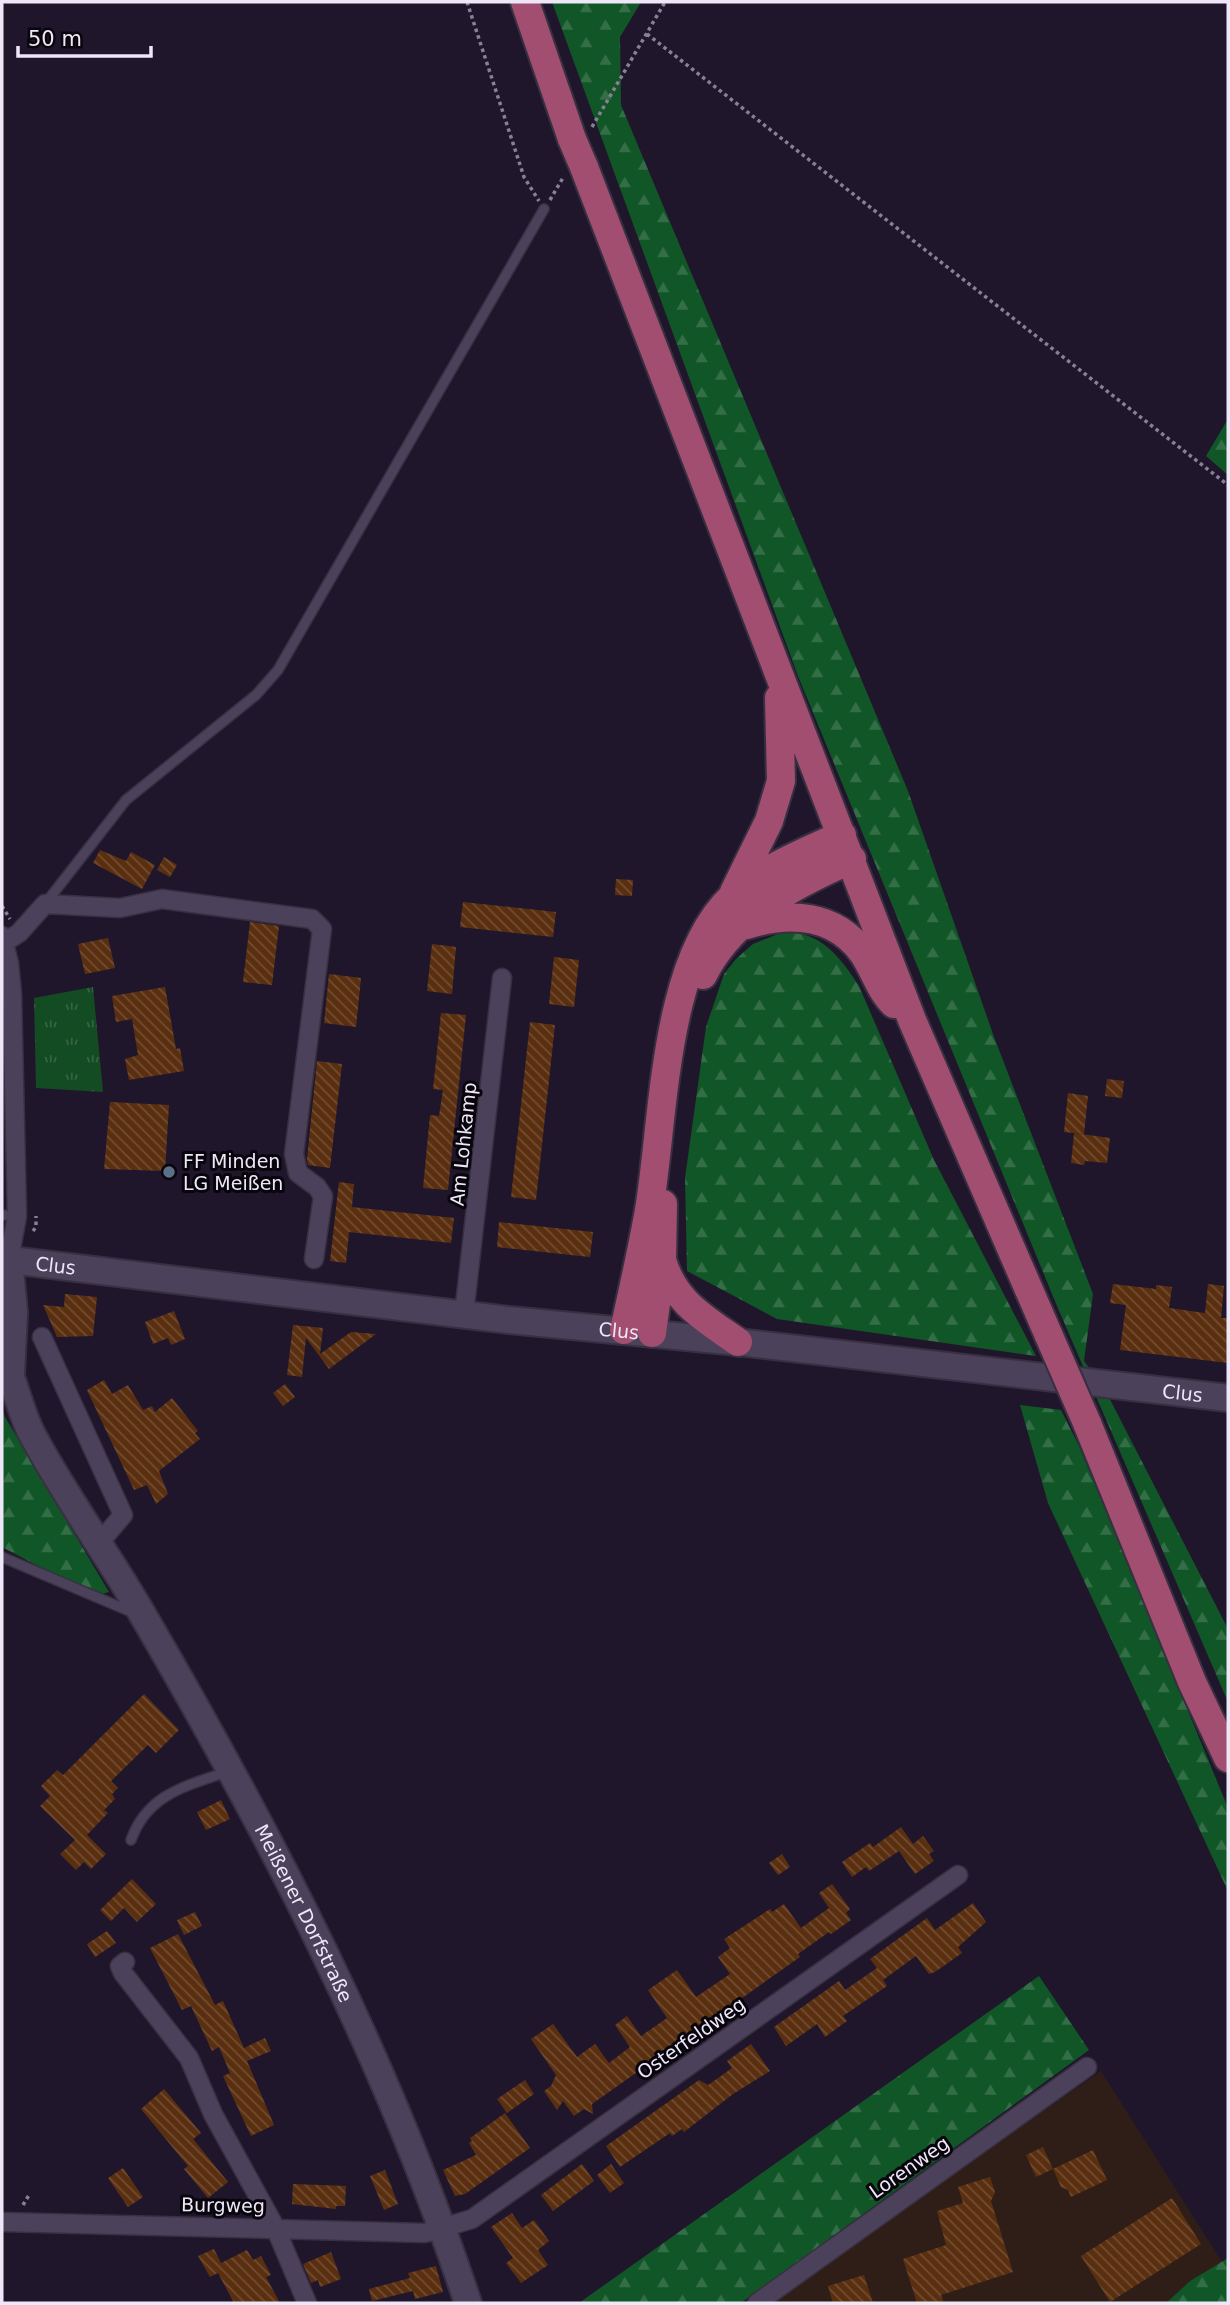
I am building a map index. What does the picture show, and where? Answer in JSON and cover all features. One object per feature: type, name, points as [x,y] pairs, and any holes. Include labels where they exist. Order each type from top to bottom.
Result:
[{"type":"main road","points":[[526,2],[582,133],[574,170],[847,847],[912,1020],[1087,1423],[1192,1682],[1228,1758]]},
{"type":"main road","points":[[624,1330],[649,1209],[680,996],[717,916],[732,898],[769,821],[781,781],[779,680]]},
{"type":"main road","points":[[732,898],[790,858],[847,847]]},
{"type":"main road","points":[[652,1333],[663,1261],[662,1208],[668,1144],[684,1031],[694,994],[709,962],[737,928],[847,847]]},
{"type":"main road","points":[[737,928],[773,916],[801,915],[834,926],[862,951],[890,1000],[912,1020]]},
{"type":"main road","points":[[663,1261],[668,1279],[687,1307],[738,1342]]},
{"type":"main road","name":"Clus","points":[[4,1264],[738,1342],[1228,1398]]},
{"type":"main road","name":"Meißener Dorfstraße","points":[[4,1264],[14,1312],[6,1365],[32,1434],[145,1618],[285,1867],[375,2056],[443,2227],[468,2303]]},
{"type":"street","points":[[4,1264],[10,1215],[7,1060],[12,993],[4,939],[19,933],[45,904],[120,908],[162,899],[312,919],[322,929],[294,1154],[298,1173],[317,1187],[323,1196],[314,1259]]},
{"type":"street","name":"Am Lohkamp","points":[[464,1314],[502,978]]},
{"type":"street","points":[[42,1337],[123,1515],[100,1542]]},
{"type":"street","name":"Osterfeldweg","points":[[443,2227],[472,2219],[958,1875]]},
{"type":"street","points":[[125,1962],[120,1966],[122,1973],[189,2057],[213,2114],[275,2227],[307,2303]]},
{"type":"street","name":"Lorenweg","points":[[757,2303],[1087,2067]]},
{"type":"street","name":"Burgweg","points":[[2,2222],[425,2233],[443,2227]]},
{"type":"lane","points":[[45,904],[126,800],[256,695],[278,670],[544,209]]},
{"type":"lane","points":[[2,1557],[145,1618]]},
{"type":"lane","points":[[131,1840],[136,1826],[157,1802],[173,1790],[230,1770]]},
{"type":"path","points":[[467,2],[524,177],[544,209],[574,170]]},
{"type":"path","points":[[582,133],[665,2]]},
{"type":"path","points":[[647,34],[1228,485]]},
{"type":"shaded area","points":[[1101,2071],[1222,2262],[1190,2281],[1166,2303],[771,2303]]},
{"type":"green space","points":[[552,2],[641,2],[620,37],[621,105],[908,791],[994,1037],[1093,1294],[1084,1361],[1102,1384],[1228,1629],[1228,1702],[1057,1306],[798,676]]},
{"type":"green space","points":[[1228,419],[1228,475],[1206,456]]},
{"type":"green space","points":[[783,932],[808,936],[819,941],[837,956],[859,986],[934,1160],[1036,1356],[777,1319],[687,1271],[685,1178],[706,1027],[724,974],[736,959],[753,944]]},
{"type":"green space","points":[[93,987],[103,1092],[36,1088],[34,998]]},
{"type":"green space","points":[[1020,1405],[1061,1410],[1079,1446],[1228,1808],[1228,1891],[1048,1503]]},
{"type":"green space","points":[[2,1408],[109,1592],[94,1596],[2,1547]]},
{"type":"green space","points":[[1039,1976],[1089,2050],[741,2303],[579,2303]]},
{"type":"green space","points":[[1228,2258],[1226,2303],[1166,2303],[1190,2281]]},
{"type":"building","points":[[100,850],[126,861],[131,852],[155,865],[142,889],[93,863]]},
{"type":"building","points":[[164,857],[177,865],[170,877],[157,870]]},
{"type":"building","points":[[616,879],[633,880],[632,896],[615,895]]},
{"type":"building","points":[[463,902],[556,912],[553,937],[460,927]]},
{"type":"building","points":[[250,922],[279,926],[272,985],[243,982]]},
{"type":"building","points":[[108,938],[115,968],[85,974],[78,944]]},
{"type":"building","points":[[432,944],[456,947],[452,994],[427,991]]},
{"type":"building","points":[[554,957],[579,960],[574,1007],[549,1004]]},
{"type":"building","points":[[329,974],[361,978],[356,1027],[324,1023]]},
{"type":"building","points":[[165,987],[176,1049],[180,1048],[184,1071],[129,1080],[125,1059],[138,1055],[132,1019],[116,1022],[112,996]]},
{"type":"building","points":[[441,1013],[466,1015],[448,1190],[423,1188],[430,1115],[439,1116],[443,1090],[433,1089]]},
{"type":"building","points":[[530,1022],[555,1025],[536,1200],[511,1197]]},
{"type":"building","points":[[317,1061],[342,1064],[330,1168],[308,1165],[307,1159]]},
{"type":"building","points":[[1107,1079],[1124,1081],[1122,1098],[1105,1096]]},
{"type":"building","points":[[1068,1093],[1088,1096],[1084,1134],[1064,1132]]},
{"type":"building","points":[[110,1102],[169,1105],[165,1171],[104,1169]]},
{"type":"building","points":[[1074,1133],[1110,1138],[1107,1163],[1071,1163]]},
{"type":"building","points":[[339,1182],[354,1184],[352,1207],[454,1218],[451,1243],[349,1232],[346,1263],[330,1261]]},
{"type":"building","points":[[499,1222],[593,1232],[590,1257],[497,1247]]},
{"type":"building","points":[[1113,1284],[1156,1289],[1156,1285],[1172,1287],[1169,1308],[1205,1313],[1208,1284],[1224,1286],[1221,1318],[1228,1318],[1228,1363],[1120,1350],[1126,1305],[1110,1303]]},
{"type":"building","points":[[65,1294],[97,1297],[93,1336],[57,1337],[43,1305],[64,1307]]},
{"type":"building","points":[[174,1311],[185,1339],[171,1345],[168,1338],[153,1344],[145,1322]]},
{"type":"building","points":[[293,1325],[323,1328],[320,1354],[351,1332],[376,1334],[329,1369],[306,1338],[302,1377],[287,1375]]},
{"type":"building","points":[[104,1380],[112,1394],[128,1385],[143,1410],[152,1406],[155,1412],[172,1398],[198,1431],[195,1433],[200,1439],[159,1471],[168,1494],[156,1504],[147,1485],[134,1490],[87,1390]]},
{"type":"building","points":[[285,1384],[295,1397],[283,1406],[273,1393]]},
{"type":"building","points":[[144,1694],[179,1730],[156,1753],[148,1745],[111,1781],[118,1788],[112,1794],[115,1799],[104,1810],[108,1813],[87,1835],[106,1854],[91,1869],[84,1862],[76,1870],[60,1854],[75,1840],[40,1806],[50,1796],[41,1786],[57,1770],[63,1775]]},
{"type":"building","points":[[221,1800],[230,1819],[206,1830],[197,1812]]},
{"type":"building","points":[[901,1827],[913,1844],[923,1836],[934,1851],[929,1854],[934,1861],[915,1874],[899,1851],[869,1871],[866,1867],[852,1877],[842,1862],[870,1843],[873,1847]]},
{"type":"building","points":[[782,1854],[790,1867],[778,1875],[769,1863]]},
{"type":"building","points":[[132,1879],[156,1904],[137,1922],[124,1908],[111,1921],[100,1910]]},
{"type":"building","points":[[832,1884],[850,1909],[846,1913],[851,1920],[798,1954],[800,1957],[592,2104],[593,2114],[584,2109],[574,2116],[563,2101],[557,2110],[544,2091],[551,2086],[556,2075],[531,2039],[553,2024],[577,2057],[595,2044],[609,2063],[630,2047],[615,2025],[627,2016],[641,2036],[667,2018],[648,1990],[677,1970],[696,1997],[730,1974],[718,1957],[730,1948],[724,1939],[770,1909],[772,1912],[784,1904],[801,1928],[829,1908],[819,1893]]},
{"type":"building","points":[[973,1903],[986,1922],[958,1947],[962,1953],[929,1974],[916,1956],[883,1980],[887,1986],[843,2016],[847,2021],[825,2037],[817,2024],[786,2046],[774,2027],[839,1981],[845,1990],[877,1968],[870,1959],[927,1918],[935,1930]]},
{"type":"building","points":[[195,1912],[202,1926],[184,1935],[177,1920]]},
{"type":"building","points":[[107,1931],[116,1943],[95,1957],[87,1944]]},
{"type":"building","points":[[178,1934],[215,2005],[223,2001],[244,2048],[265,2038],[271,2051],[247,2061],[274,2125],[251,2136],[223,2076],[230,2073],[219,2047],[212,2051],[191,2006],[182,2010],[150,1948]]},
{"type":"building","points":[[751,2044],[770,2071],[733,2094],[684,2132],[682,2129],[672,2136],[670,2133],[620,2167],[606,2146],[699,2080],[708,2085],[721,2076],[732,2068],[727,2061]]},
{"type":"building","points":[[525,2080],[534,2094],[507,2113],[497,2099]]},
{"type":"building","points":[[164,2089],[201,2133],[193,2139],[228,2182],[208,2198],[184,2169],[188,2166],[141,2109]]},
{"type":"building","points":[[505,2113],[530,2148],[465,2194],[455,2196],[443,2170],[476,2155],[469,2143],[472,2141],[470,2138]]},
{"type":"building","points":[[1043,2147],[1053,2169],[1036,2177],[1026,2155]]},
{"type":"building","points":[[1093,2150],[1107,2180],[1071,2197],[1068,2190],[1061,2187],[1053,2169]]},
{"type":"building","points":[[582,2164],[594,2181],[553,2211],[541,2195]]},
{"type":"building","points":[[611,2164],[624,2183],[610,2193],[597,2175]]},
{"type":"building","points":[[123,2168],[143,2197],[128,2207],[108,2178]]},
{"type":"building","points":[[385,2170],[398,2204],[384,2210],[370,2176]]},
{"type":"building","points":[[990,2177],[995,2192],[991,2201],[1013,2272],[941,2295],[944,2303],[917,2303],[903,2259],[946,2245],[937,2211],[963,2203],[958,2187]]},
{"type":"building","points":[[293,2184],[346,2186],[345,2206],[336,2206],[336,2209],[292,2204]]},
{"type":"building","points":[[1172,2198],[1201,2244],[1110,2302],[1081,2256]]},
{"type":"building","points":[[512,2213],[522,2228],[534,2220],[549,2241],[538,2250],[548,2265],[521,2283],[506,2263],[513,2258],[491,2227]]},
{"type":"building","points":[[214,2249],[221,2263],[247,2250],[253,2260],[261,2256],[271,2275],[266,2277],[280,2303],[234,2303],[218,2273],[210,2277],[198,2256]]},
{"type":"building","points":[[331,2252],[341,2279],[320,2287],[318,2280],[311,2283],[303,2264]]},
{"type":"building","points":[[436,2266],[443,2292],[415,2299],[413,2291],[372,2301],[369,2289],[410,2278],[408,2273]]},
{"type":"building","points":[[864,2275],[873,2303],[833,2303],[828,2286]]},
{"type":"place","name":"FF Minden LG Meißen","points":[[169,1172]]}]
